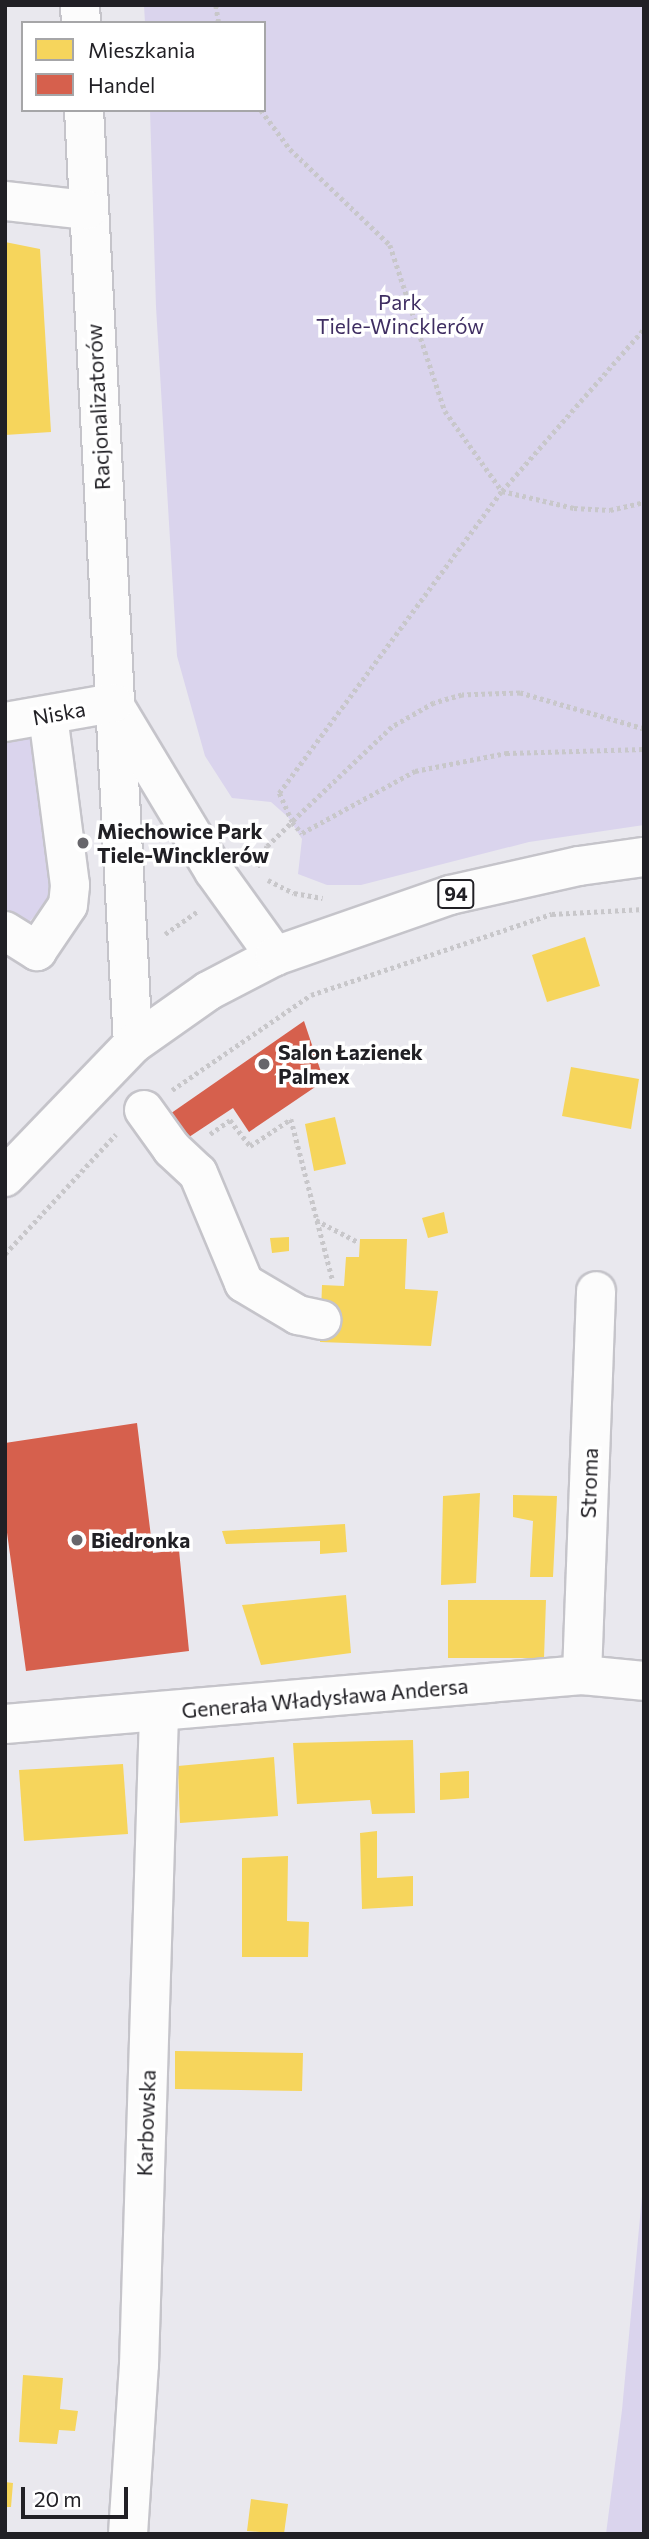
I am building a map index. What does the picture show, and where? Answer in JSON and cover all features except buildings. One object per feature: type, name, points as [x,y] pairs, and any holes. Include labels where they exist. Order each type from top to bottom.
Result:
[{"type":"street","name":"Racjonalizatorów","points":[[84,112],[133,1044]]},
{"type":"street","points":[[5,201],[88,210]]},
{"type":"street","name":"Racjonalizatorów","points":[[113,703],[228,890],[275,957]]},
{"type":"street","name":"Niska","points":[[5,722],[113,703]]},
{"type":"street","points":[[5,931],[37,951],[68,905],[70,885],[48,715]]},
{"type":"street","name":"94","points":[[5,1177],[133,1044],[208,991],[275,957],[450,895],[579,866],[644,857]]},
{"type":"street","points":[[144,1110],[198,1173],[244,1283],[298,1315],[321,1320]]},
{"type":"street","name":"Stroma","points":[[582,1675],[596,1292]]},
{"type":"street","name":"Generała Władysława Andersa","points":[[5,1724],[582,1675],[644,1681]]},
{"type":"street","name":"Karbowska","points":[[128,2534],[139,2351],[159,1713]]},
{"type":"path","points":[[262,112],[290,149],[390,245],[445,411],[502,491],[575,508],[610,510],[643,504]]},
{"type":"path","points":[[644,330],[502,491],[279,793],[292,822],[302,833],[415,771],[506,753],[644,749]]},
{"type":"path","points":[[127,948],[149,945],[255,872],[267,846],[392,727],[434,703],[462,695],[520,693],[644,729]]},
{"type":"path","points":[[5,1254],[129,1120],[311,995],[552,914],[644,909]]},
{"type":"path","points":[[181,1155],[230,1120],[250,1146],[291,1119],[315,1220],[333,1281]]},
{"type":"path","points":[[315,1220],[358,1242]]},
{"type":"green space","name":"Park Tiele-Wincklerów","points":[[144,5],[644,5],[644,825],[529,842],[361,885],[327,885],[298,874],[302,839],[288,817],[271,802],[232,798],[205,756],[177,656],[156,307],[150,112],[266,112],[266,21],[145,21]]},
{"type":"green space","points":[[32,734],[61,889],[28,923],[5,910],[5,738]]},
{"type":"green space","points":[[644,2175],[644,2534],[606,2534],[622,2410]]},
{"type":"place","name":"Miechowice Park Tiele-Wincklerów","points":[[83,843]]},
{"type":"place","name":"Salon Łazienek Palmex","points":[[264,1064]]},
{"type":"place","name":"Biedronka","points":[[77,1540]]}]
